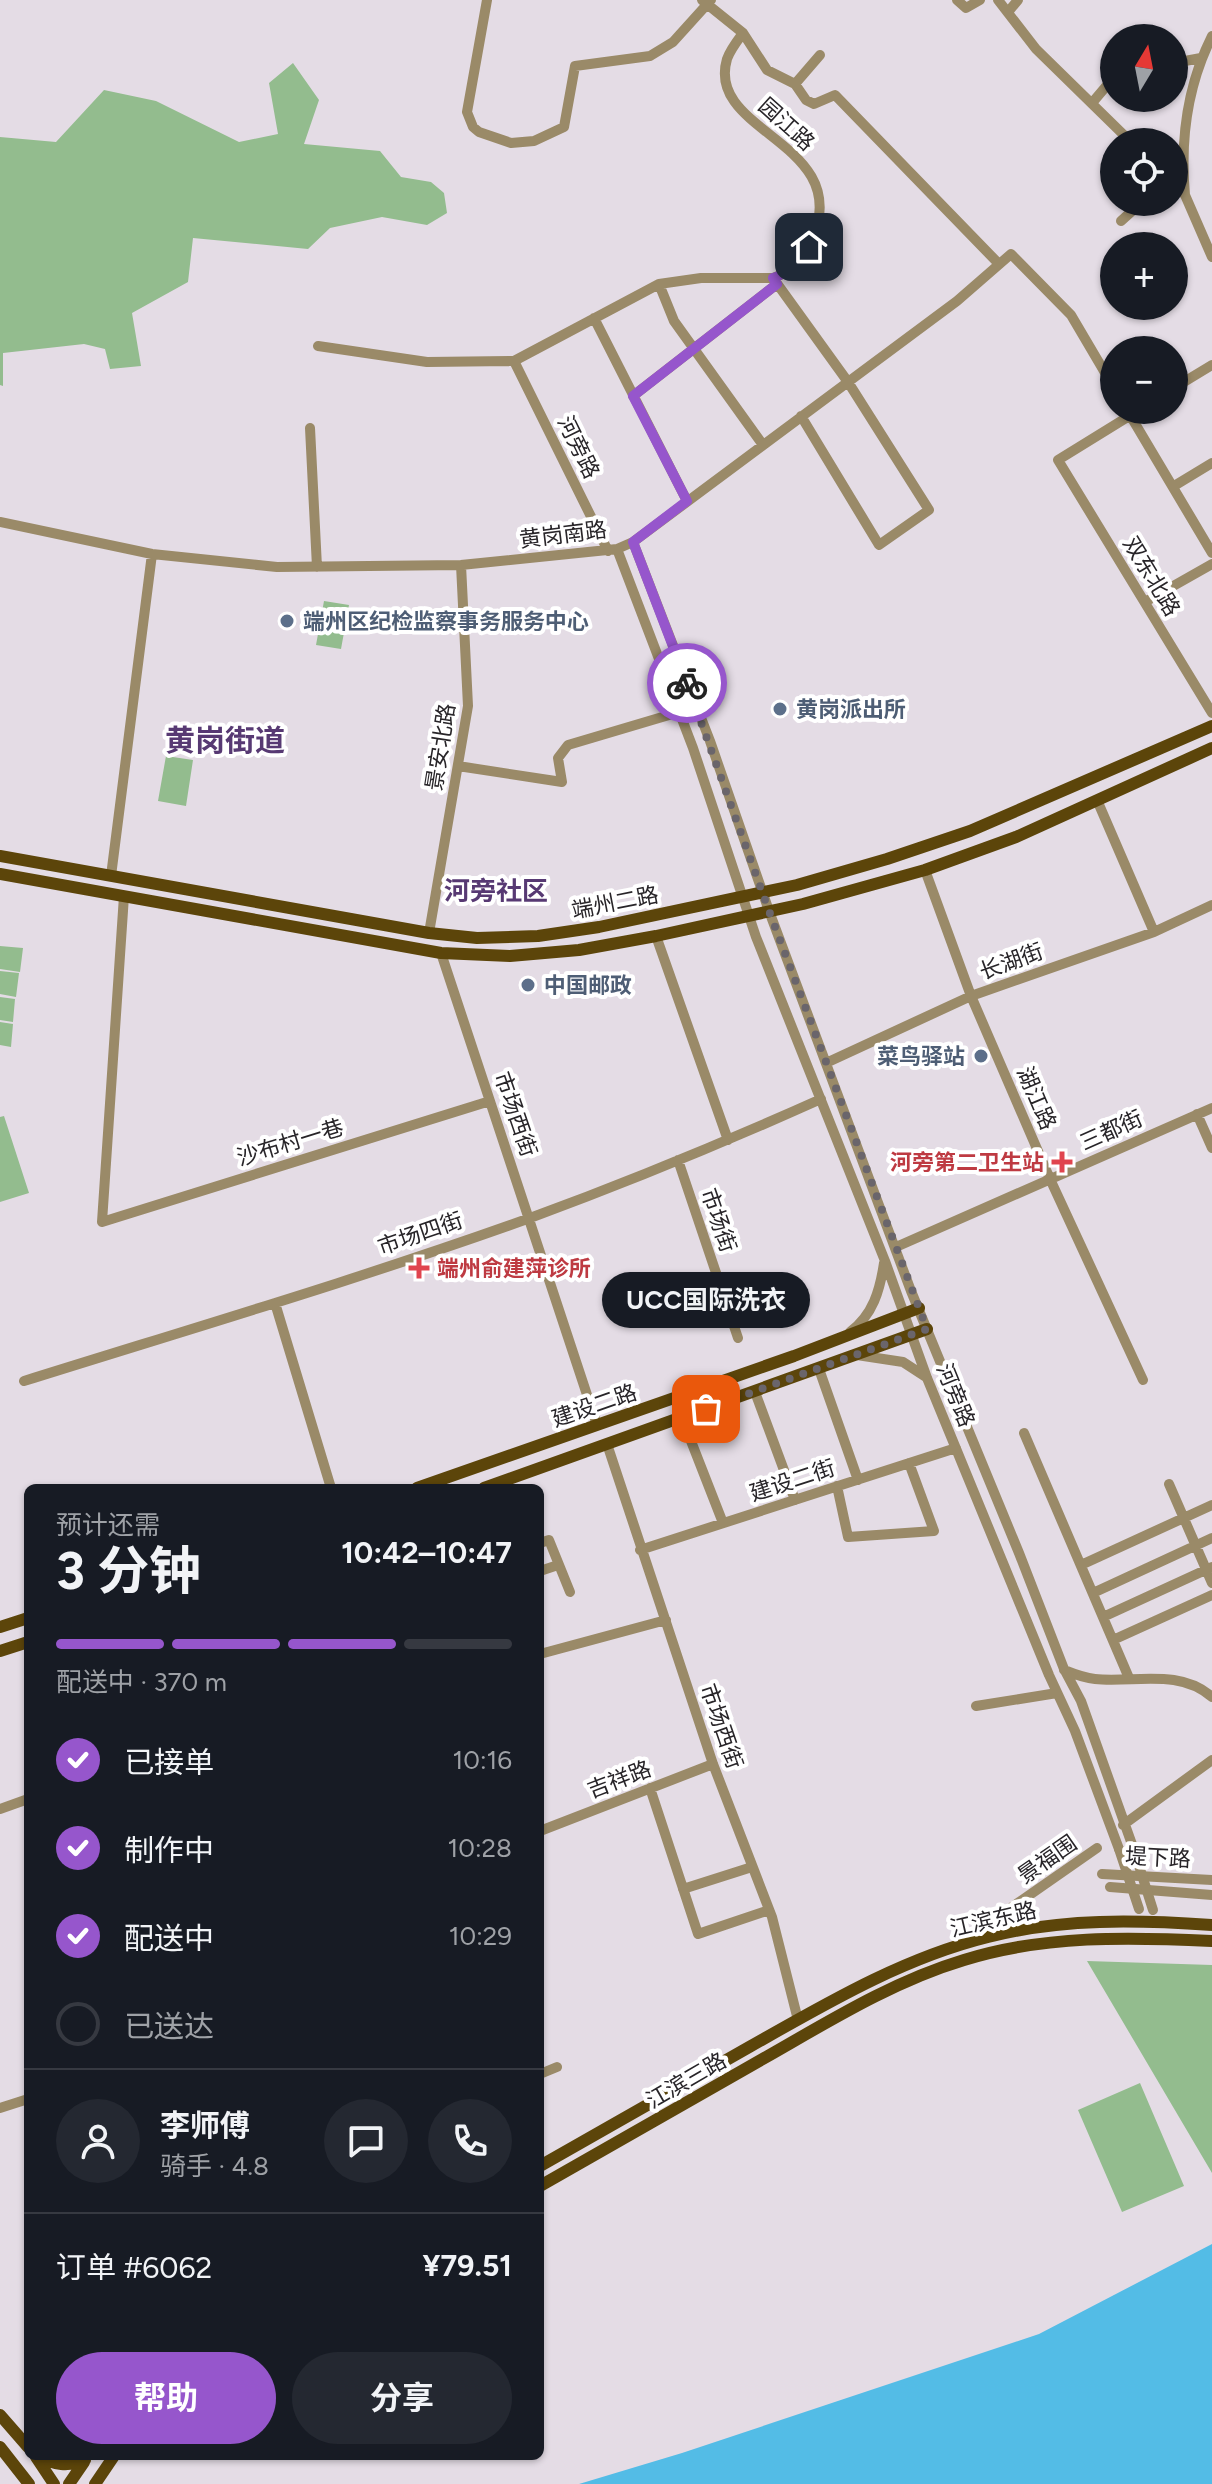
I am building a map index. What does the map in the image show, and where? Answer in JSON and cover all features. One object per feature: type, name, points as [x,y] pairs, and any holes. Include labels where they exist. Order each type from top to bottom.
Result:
[{"type":"main road","name":"端州二路","points":[[0,856],[429,933],[477,938],[538,936],[599,927],[762,893],[887,859],[970,831],[1212,726]]},
{"type":"main road","name":"端州二路","points":[[0,874],[441,953],[510,956],[579,950],[803,904],[925,870],[1016,837],[1212,748]]},
{"type":"main road","points":[[797,885],[803,904]]},
{"type":"main road","points":[[684,908],[688,929]]},
{"type":"main road","name":"建设二路","points":[[428,1484],[794,1356],[919,1308]]},
{"type":"main road","name":"建设二路","points":[[495,1484],[927,1329]]},
{"type":"main road","points":[[794,1356],[801,1375]]},
{"type":"main road","points":[[0,1627],[24,1619]]},
{"type":"main road","points":[[0,1651],[24,1643]]},
{"type":"main road","name":"江滨东路","points":[[798,2020],[897,1969],[988,1937],[1043,1926],[1148,1915],[1212,1925]]},
{"type":"main road","name":"江滨东路","points":[[852,2008],[907,1981],[965,1959],[1026,1945],[1103,1938],[1212,1941]]},
{"type":"main road","name":"江滨三路","points":[[544,2184],[852,2008]]},
{"type":"main road","name":"江滨三路","points":[[544,2164],[798,2020]]},
{"type":"main road","points":[[0,2415],[24,2442]]},
{"type":"main road","points":[[0,2447],[27,2482]]},
{"type":"main road","points":[[39,2460],[54,2484]]},
{"type":"main road","points":[[48,2460],[74,2465],[83,2460]]},
{"type":"main road","points":[[69,2484],[86,2460]]},
{"type":"main road","points":[[95,2484],[111,2460]]},
{"type":"street","points":[[487,0],[467,112],[473,127],[479,132],[511,143],[534,141],[564,127],[575,66],[650,56],[673,42],[707,1],[743,33],[767,70],[795,84],[806,100],[814,104],[835,95],[999,264],[1011,254],[1071,315],[1100,364]]},
{"type":"street","points":[[957,0],[966,8],[980,0]]},
{"type":"street","points":[[998,0],[1036,49],[1117,128]]},
{"type":"street","points":[[1008,12],[1018,0]]},
{"type":"street","name":"园江路","points":[[633,396],[695,350],[797,262],[809,247],[817,228],[820,211],[815,182],[785,147],[748,117],[729,92],[725,80],[728,55],[743,33]]},
{"type":"street","points":[[1185,128],[1201,58],[1212,36]]},
{"type":"street","points":[[795,84],[820,55]]},
{"type":"street","points":[[1188,60],[1201,58]]},
{"type":"street","points":[[1092,103],[1100,94]]},
{"type":"street","points":[[1188,202],[1212,257]]},
{"type":"street","points":[[1121,221],[1127,216]]},
{"type":"street","name":"黄岗南路","points":[[0,522],[152,554],[277,567],[461,565],[613,550],[633,542],[957,301],[999,264]]},
{"type":"street","points":[[318,346],[427,362],[514,361],[659,284],[701,278],[775,281],[848,382],[929,510],[879,545],[801,416]]},
{"type":"street","points":[[659,284],[674,321],[763,445]]},
{"type":"street","points":[[594,318],[687,501]]},
{"type":"street","name":"河旁路","points":[[514,361],[613,550],[679,712],[748,916],[885,1261],[927,1378],[1075,1731],[1119,1849],[1148,1915]]},
{"type":"street","points":[[1188,380],[1212,365]]},
{"type":"street","name":"双东北路","points":[[1114,424],[1058,460],[1212,713]]},
{"type":"street","points":[[1139,424],[1212,553]]},
{"type":"street","points":[[310,428],[317,567]]},
{"type":"street","points":[[1174,486],[1212,463]]},
{"type":"street","name":"河旁路","points":[[633,542],[927,1329],[1064,1669],[1081,1701],[1127,1824],[1153,1938]]},
{"type":"street","points":[[111,876],[152,554]]},
{"type":"street","points":[[1145,602],[1212,564]]},
{"type":"street","name":"景安北路","points":[[429,933],[468,706],[461,565]]},
{"type":"street","points":[[458,766],[562,782],[558,758],[568,745],[696,707]]},
{"type":"street","points":[[1097,800],[1154,932]]},
{"type":"street","name":"湖江路","points":[[925,870],[971,996],[1050,1179],[1143,1380]]},
{"type":"street","name":"沙布村一巷","points":[[124,896],[102,1222],[490,1101]]},
{"type":"street","name":"长湖街","points":[[826,1063],[971,996],[1154,932],[1212,905]]},
{"type":"street","points":[[656,936],[728,1140]]},
{"type":"street","name":"市场西街","points":[[441,953],[597,1425]]},
{"type":"street","name":"市场四街","points":[[24,1381],[275,1303],[530,1217],[728,1140],[821,1099]]},
{"type":"street","name":"三都街","points":[[896,1247],[1212,1108]]},
{"type":"street","points":[[1197,1114],[1212,1148]]},
{"type":"street","name":"市场街","points":[[678,1160],[738,1338]]},
{"type":"street","points":[[845,1335],[861,1323],[876,1300],[885,1261]]},
{"type":"street","points":[[275,1303],[330,1484]]},
{"type":"street","points":[[857,1355],[903,1362],[927,1378]]},
{"type":"street","points":[[819,1369],[858,1480]]},
{"type":"street","points":[[755,1392],[795,1500]]},
{"type":"street","points":[[682,1418],[723,1523]]},
{"type":"street","points":[[1024,1433],[1129,1678]]},
{"type":"street","name":"市场西街","points":[[607,1444],[713,1764],[769,1910],[798,2020]]},
{"type":"street","name":"建设二街","points":[[640,1550],[956,1448]]},
{"type":"street","points":[[837,1486],[848,1537],[934,1531],[909,1463]]},
{"type":"street","points":[[1169,1484],[1209,1568],[1212,1583]]},
{"type":"street","points":[[1081,1565],[1212,1505]]},
{"type":"street","points":[[1093,1593],[1212,1538]]},
{"type":"street","points":[[544,1542],[549,1540],[570,1592]]},
{"type":"street","points":[[544,1570],[558,1565]]},
{"type":"street","points":[[1103,1617],[1209,1568]]},
{"type":"street","points":[[1113,1640],[1212,1595]]},
{"type":"street","points":[[544,1653],[666,1620]]},
{"type":"street","points":[[1064,1669],[1097,1680],[1166,1678],[1203,1689],[1212,1697]]},
{"type":"street","points":[[1081,1701],[1089,1686],[1097,1680]]},
{"type":"street","points":[[976,1706],[1057,1693]]},
{"type":"street","points":[[1112,1829],[1127,1824],[1212,1760]]},
{"type":"street","name":"吉祥路","points":[[544,1829],[713,1764]]},
{"type":"street","points":[[650,1788],[698,1934],[769,1910]]},
{"type":"street","points":[[0,1809],[24,1800]]},
{"type":"street","name":"景福围","points":[[988,1937],[1005,1912],[1097,1848]]},
{"type":"street","points":[[683,1889],[752,1867]]},
{"type":"street","name":"堤下路","points":[[1102,1874],[1212,1880]]},
{"type":"street","name":"堤下路","points":[[1110,1887],[1212,1895]]},
{"type":"street","points":[[544,2072],[557,2067]]},
{"type":"street","points":[[0,2108],[24,2100]]},
{"type":"green space","points":[[293,63],[319,100],[304,144],[380,151],[401,177],[431,182],[444,193],[447,213],[427,225],[382,217],[330,228],[308,249],[193,238],[188,282],[132,313],[141,366],[110,369],[105,349],[84,344],[3,353],[3,386],[0,385],[0,137],[56,142],[104,90],[156,101],[239,142],[278,134],[269,83]]},
{"type":"green space","points":[[324,601],[349,605],[341,649],[316,645]]},
{"type":"green space","points":[[166,756],[193,760],[186,806],[158,801]]},
{"type":"green space","points":[[0,946],[23,948],[20,972],[0,969]]},
{"type":"green space","points":[[0,971],[19,973],[16,997],[0,994]]},
{"type":"green space","points":[[0,997],[15,999],[13,1022],[0,1020]]},
{"type":"green space","points":[[0,1022],[13,1024],[11,1047],[0,1045]]},
{"type":"green space","points":[[4,1116],[29,1193],[0,1202],[0,1117]]},
{"type":"green space","points":[[1087,1961],[1212,1965],[1212,2173]]},
{"type":"green space","points":[[1140,2083],[1184,2186],[1122,2212],[1078,2110]]},
{"type":"water","points":[[1212,2244],[1212,2484],[579,2484],[682,2453],[1039,2334]]},
{"type":"way so far","points":[[687,683],[769,911],[927,1329],[706,1409]]},
{"type":"place","name":"端州区纪检监察事务服务中心","points":[[287,621]]},
{"type":"place","name":"黄岗派出所","points":[[780,709]]},
{"type":"place","name":"中国邮政","points":[[528,985]]},
{"type":"place","name":"菜鸟驿站","points":[[981,1056]]},
{"type":"place","name":"河旁第二卫生站","points":[[1062,1162]]},
{"type":"place","name":"端州俞建萍诊所","points":[[419,1268]]},
{"type":"place","name":"UCC国际洗衣","points":[[706,1409]]},
{"type":"district","name":"黄岗街道","points":[[225,741]]},
{"type":"district","name":"河旁社区","points":[[496,891]]},
{"type":"route","points":[[687,683],[633,542],[687,501],[633,396],[777,284],[773,278],[797,262],[809,247]]}]
